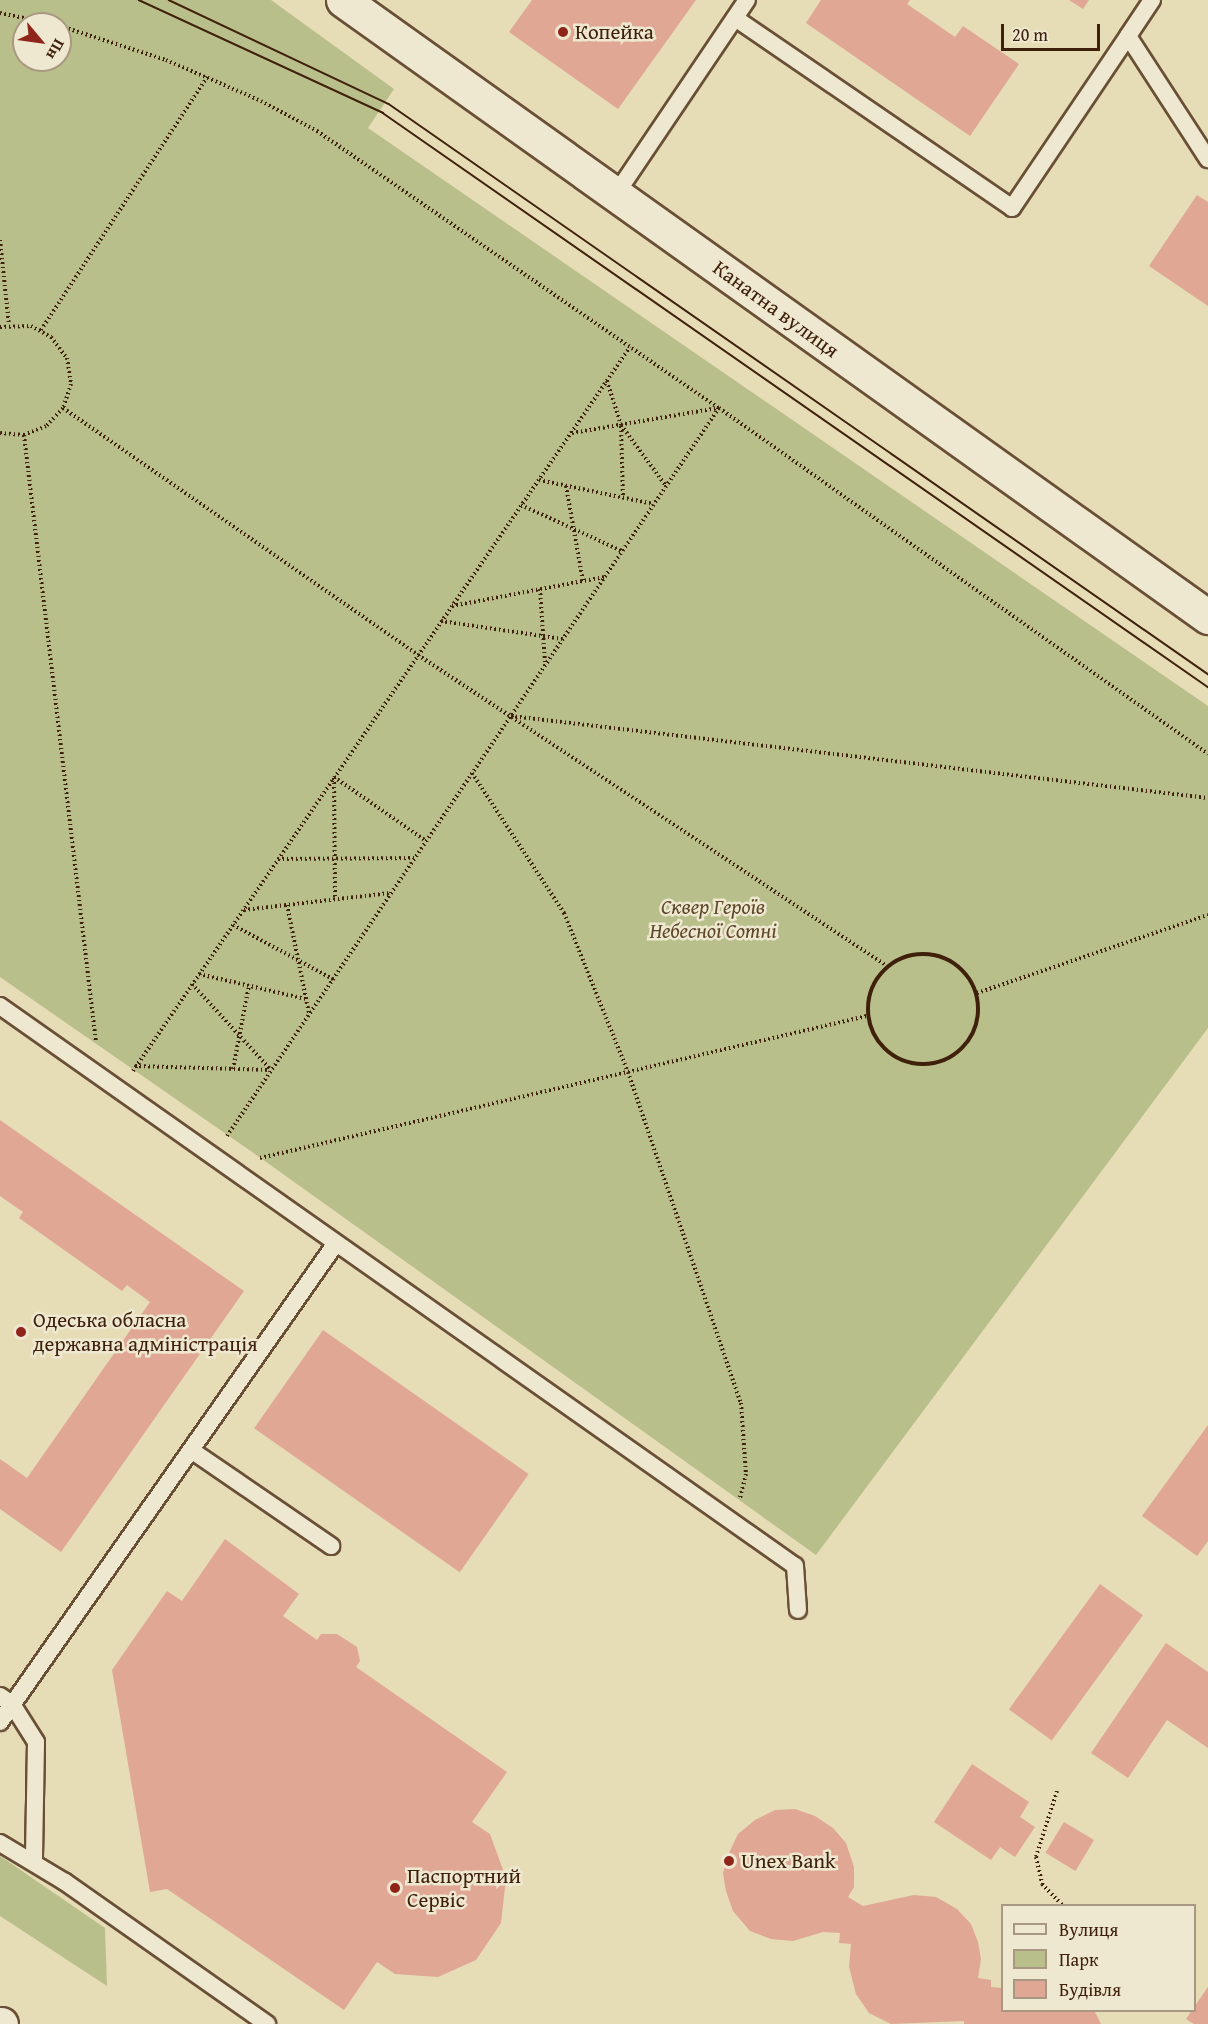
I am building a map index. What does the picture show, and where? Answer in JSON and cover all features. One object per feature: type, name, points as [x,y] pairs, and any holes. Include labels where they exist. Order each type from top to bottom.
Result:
[{"type":"main road","name":"Канатна вулиця","points":[[343,0],[1208,617]]},
{"type":"lane","points":[[616,194],[747,0]]},
{"type":"lane","points":[[735,18],[1012,208],[1152,0]]},
{"type":"lane","points":[[1128,36],[1208,159]]},
{"type":"lane","points":[[0,1006],[795,1566],[798,1610]]},
{"type":"lane","points":[[0,1722],[6,1700],[191,1450],[336,1243]]},
{"type":"lane","points":[[191,1450],[331,1546]]},
{"type":"lane","points":[[6,1700],[36,1742],[34,1862]]},
{"type":"lane","points":[[0,1843],[34,1862],[267,2024]]},
{"type":"path","points":[[72,30],[166,60],[261,101],[316,131],[719,408],[1208,754]]},
{"type":"path","points":[[41,330],[207,77]]},
{"type":"path","points":[[0,240],[9,325]]},
{"type":"path","points":[[0,327],[31,326],[41,330],[61,346],[67,358],[71,384],[63,408],[46,426],[24,435],[0,433]]},
{"type":"path","points":[[119,1090],[630,347]]},
{"type":"path","points":[[607,380],[621,425],[623,497]]},
{"type":"path","points":[[63,408],[418,655],[887,966]]},
{"type":"path","points":[[570,434],[719,408]]},
{"type":"path","points":[[220,1161],[271,1070],[719,408]]},
{"type":"path","points":[[621,425],[666,486]]},
{"type":"path","points":[[24,435],[100,1077]]},
{"type":"path","points":[[538,480],[654,504]]},
{"type":"path","points":[[566,486],[583,581]]},
{"type":"path","points":[[521,505],[622,551]]},
{"type":"path","points":[[452,606],[605,577]]},
{"type":"path","points":[[540,589],[545,665]]},
{"type":"path","points":[[441,621],[563,639]]},
{"type":"path","points":[[511,716],[1208,798]]},
{"type":"path","points":[[472,773],[564,913],[628,1072],[741,1403],[746,1474],[731,1521]]},
{"type":"path","points":[[334,777],[426,841]]},
{"type":"path","points":[[334,777],[335,900]]},
{"type":"path","points":[[278,859],[415,858]]},
{"type":"path","points":[[243,910],[390,893]]},
{"type":"path","points":[[287,905],[309,1014]]},
{"type":"path","points":[[977,993],[1208,915]]},
{"type":"path","points":[[233,925],[333,980]]},
{"type":"path","points":[[912,954],[939,955],[956,964],[969,977],[977,993],[978,1012],[974,1029],[965,1045],[951,1057],[934,1064],[915,1064],[898,1059],[883,1048],[873,1034],[867,1016],[868,998],[875,980],[887,966],[912,954]]},
{"type":"path","points":[[199,974],[306,999]]},
{"type":"path","points":[[192,984],[271,1070]]},
{"type":"path","points":[[233,1069],[249,986]]},
{"type":"path","points":[[220,1161],[628,1072],[867,1016]]},
{"type":"path","points":[[135,1066],[271,1070]]},
{"type":"path","points":[[1057,1791],[1036,1857],[1042,1884],[1062,1904]]},
{"type":"green space","name":"Сквер Героїв Небесної Сотні","points":[[0,0],[271,0],[394,89],[368,128],[1208,706],[1208,1028],[816,1555],[262,1159],[0,977]]},
{"type":"green space","points":[[0,1856],[105,1928],[107,1986],[0,1916]]},
{"type":"building","points":[[532,0],[696,0],[618,109],[509,32]]},
{"type":"building","points":[[821,0],[910,0],[907,4],[955,37],[963,26],[1019,64],[970,136],[806,23]]},
{"type":"building","points":[[1069,0],[1089,0],[1083,9]]},
{"type":"building","points":[[1197,195],[1208,202],[1208,306],[1149,266]]},
{"type":"building","points":[[0,1120],[244,1291],[61,1552],[0,1509],[0,1459],[27,1478],[150,1302],[127,1285],[122,1291],[19,1218],[23,1212],[0,1196]]},
{"type":"building","points":[[323,1330],[529,1474],[460,1572],[254,1428]]},
{"type":"building","points":[[1208,1425],[1208,1541],[1197,1556],[1142,1516]]},
{"type":"building","points":[[225,1539],[299,1594],[283,1616],[317,1640],[321,1634],[337,1634],[357,1647],[360,1661],[356,1667],[507,1772],[472,1822],[490,1834],[506,1878],[501,1923],[476,1960],[438,1977],[395,1974],[377,1962],[344,2010],[167,1889],[150,1892],[112,1670],[167,1591],[182,1601]]},
{"type":"building","points":[[1100,1584],[1143,1615],[1052,1741],[1009,1709]]},
{"type":"building","points":[[1166,1643],[1208,1672],[1208,1748],[1167,1720],[1128,1778],[1091,1753]]},
{"type":"building","points":[[972,1764],[1029,1802],[1020,1817],[1035,1827],[1015,1857],[1000,1847],[991,1860],[934,1822]]},
{"type":"building","points":[[795,1809],[815,1816],[833,1828],[846,1843],[854,1867],[854,1887],[848,1897],[863,1906],[914,1895],[936,1897],[957,1909],[971,1924],[978,1942],[981,1959],[978,1978],[991,1980],[991,1987],[1001,1988],[1001,2012],[1095,2012],[1101,2024],[964,2024],[964,2021],[891,2024],[869,2013],[856,1994],[849,1967],[851,1944],[839,1943],[840,1933],[823,1932],[793,1941],[771,1939],[750,1931],[733,1911],[723,1873],[729,1853],[738,1834],[755,1820],[775,1810]]},
{"type":"building","points":[[1064,1822],[1094,1840],[1075,1871],[1045,1853]]},
{"type":"building","points":[[1208,1987],[1208,2024],[1194,2024],[1186,2019],[1191,2012],[1196,2012],[1196,2004]]},
{"type":"tram line","points":[[139,0],[383,113],[1208,687]]},
{"type":"tram line","points":[[169,0],[389,104],[1208,674]]},
{"type":"place","name":"Копейка","points":[[563,32]]},
{"type":"place","name":"Одеська обласна державна адміністрація","points":[[21,1332]]},
{"type":"place","name":"Unex Bank","points":[[729,1861]]},
{"type":"place","name":"Паспортний Сервіс","points":[[395,1888]]}]
